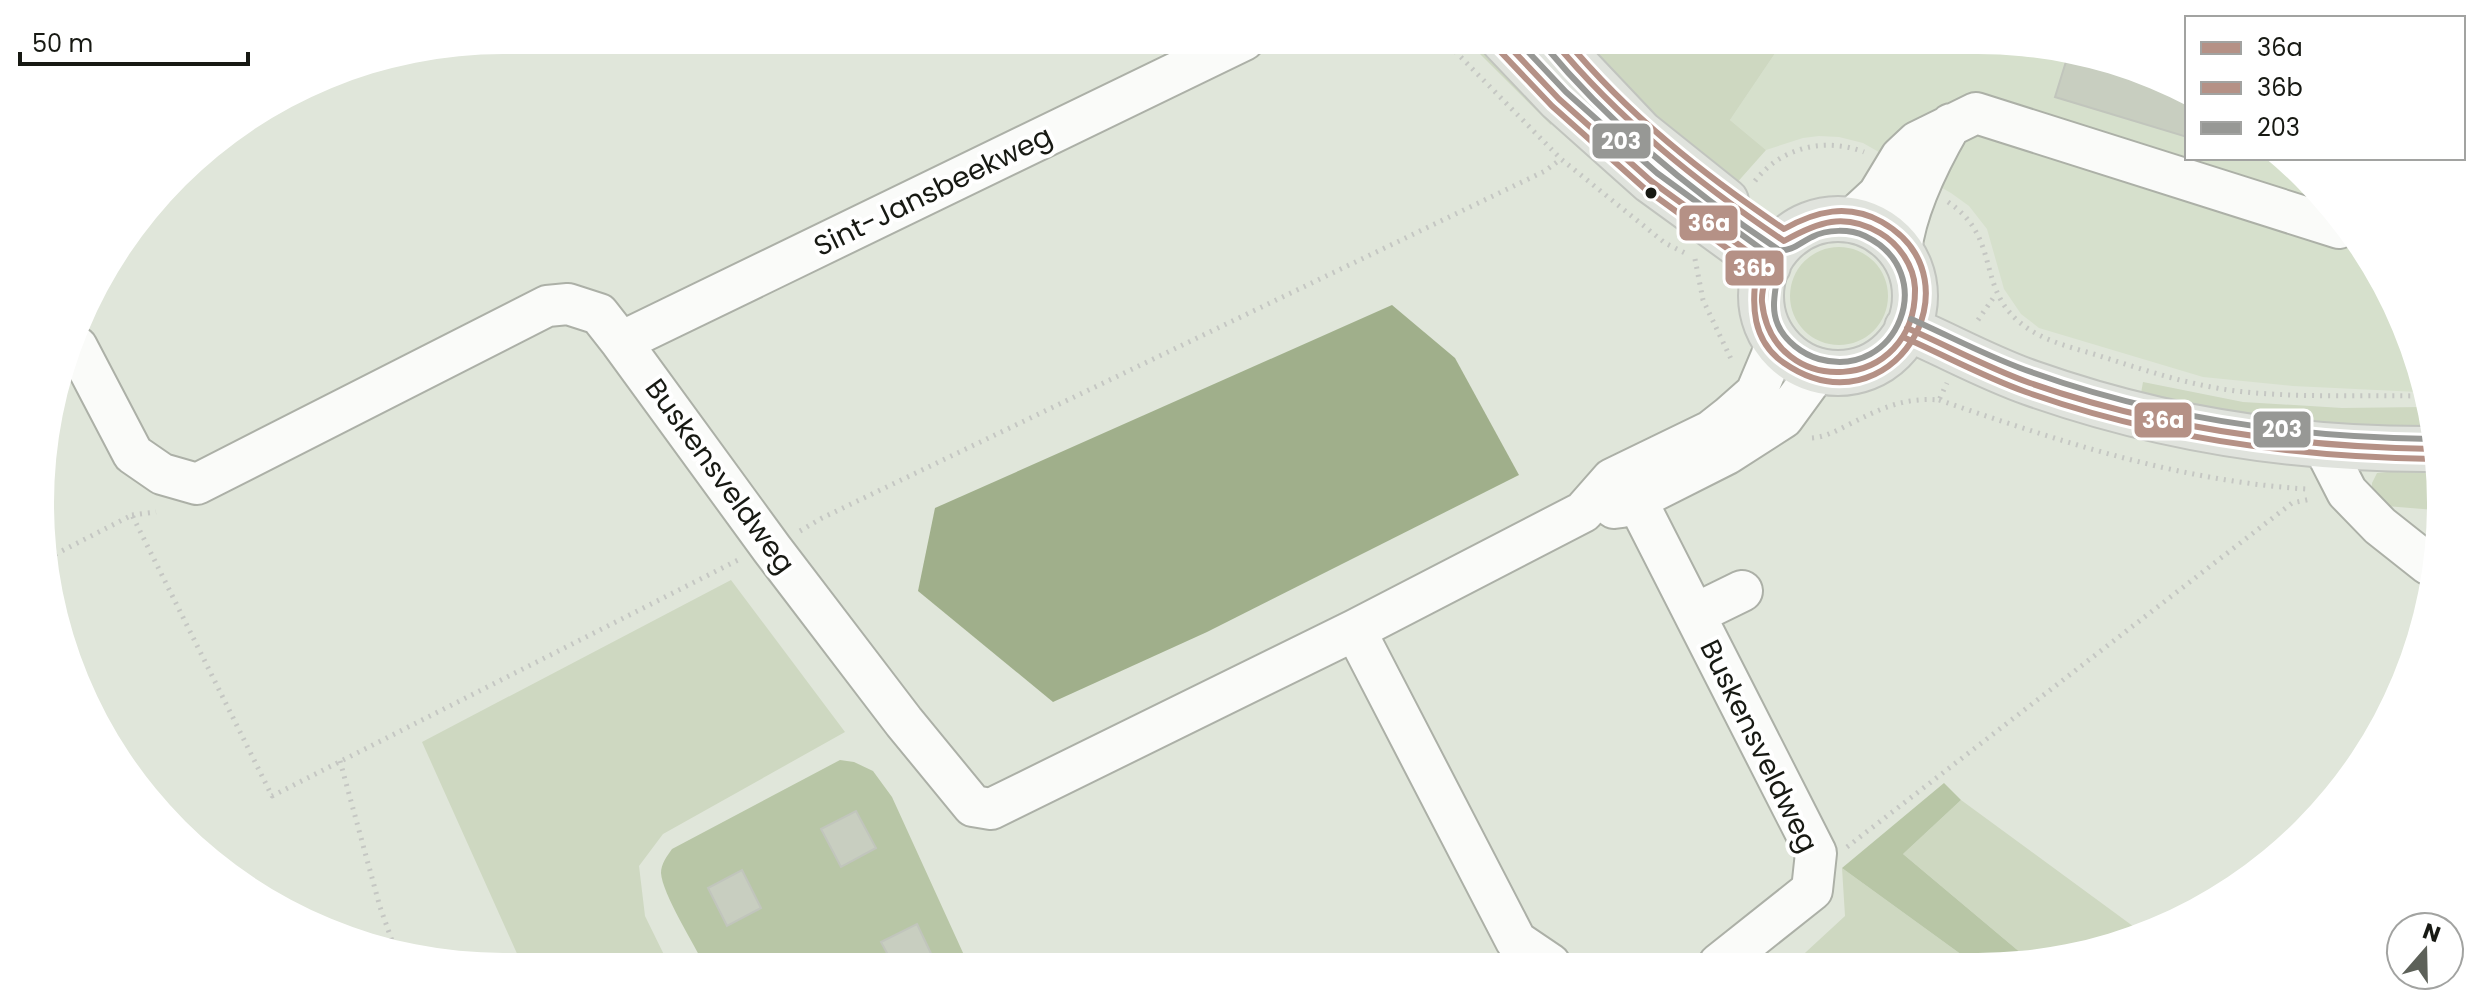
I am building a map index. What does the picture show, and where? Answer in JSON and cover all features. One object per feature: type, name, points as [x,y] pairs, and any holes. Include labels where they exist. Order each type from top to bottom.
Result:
[{"type":"main road","points":[[1516,54],[1559,99],[1651,181],[1776,253]]},
{"type":"main road","points":[[1566,54],[1641,133],[1735,208],[1776,253]]},
{"type":"main road","points":[[1851,220],[1892,240],[1909,266],[1915,300],[1907,328],[1896,347],[1868,367],[1852,372],[1802,366],[1777,343],[1763,315],[1761,284],[1776,253],[1806,226],[1821,221],[1851,220]]},
{"type":"main road","points":[[1907,328],[2028,382],[2093,403],[2202,430],[2324,447],[2423,449]]},
{"type":"street","name":"Sint-Jansbeekweg","points":[[621,342],[1215,54]]},
{"type":"street","points":[[1851,220],[1878,195],[1901,157],[1917,142],[1976,113],[2330,225]]},
{"type":"street","points":[[1901,251],[1906,217],[1935,151],[1951,124]]},
{"type":"street","name":"Buskensveldweg","points":[[80,353],[133,454],[162,474],[197,484],[547,306],[568,304],[599,314],[904,722],[973,806],[991,809],[1355,630],[1583,512],[1612,479],[1630,487],[1816,853],[1812,890],[1733,953]]},
{"type":"street","name":"Buskensveldweg","points":[[1630,487],[1711,431],[1756,393],[1777,343]]},
{"type":"street","name":"Buskensveldweg","points":[[1630,487],[1727,454],[1783,418],[1818,370]]},
{"type":"street","points":[[2324,447],[2347,492],[2380,526],[2423,560]]},
{"type":"street","points":[[1695,614],[1742,591]]},
{"type":"street","points":[[1355,630],[1516,941],[1534,953]]},
{"type":"path","points":[[132,515],[272,796],[737,559],[747,569],[772,549],[822,518],[1545,171],[1561,159]]},
{"type":"path","points":[[1984,308],[1996,294],[2012,316],[2041,337],[2178,379],[2236,391],[2414,396]]},
{"type":"path","points":[[1939,400],[2112,457],[2210,478],[2282,488],[2347,492]]},
{"type":"path","points":[[1814,873],[2292,503],[2347,492]]},
{"type":"path","points":[[57,553],[132,515],[152,511],[165,514]]},
{"type":"path","points":[[340,761],[391,939]]},
{"type":"shaded area","points":[[1480,54],[1499,54],[1550,111],[1551,125]]},
{"type":"shaded area","points":[[1589,54],[1775,54],[1730,120],[1766,150],[1734,186],[1671,138]]},
{"type":"shaded area","points":[[1775,54],[2007,55],[2094,69],[2150,88],[2185,105],[2185,160],[2267,160],[2315,207],[2351,254],[2381,305],[2413,392],[2293,386],[2203,377],[2039,328],[2021,314],[2004,289],[1987,229],[1969,206],[1951,193],[1863,143],[1819,136],[1766,150],[1730,120]]},
{"type":"shaded area","points":[[1839,247],[1858,250],[1874,261],[1885,277],[1888,296],[1885,315],[1874,331],[1858,342],[1839,345],[1820,342],[1804,331],[1793,315],[1790,296],[1793,277],[1804,261],[1820,250]]},
{"type":"shaded area","points":[[1392,305],[1455,358],[1519,475],[1207,632],[1053,702],[918,591],[935,508]]},
{"type":"shaded area","points":[[2143,382],[2243,402],[2342,408],[2416,407],[2421,431],[2288,426],[2140,399]]},
{"type":"shaded area","points":[[2425,468],[2427,509],[2386,506],[2372,496],[2372,483],[2377,473]]},
{"type":"shaded area","points":[[731,580],[845,732],[663,834],[639,866],[645,916],[663,953],[517,953],[422,742]]},
{"type":"shaded area","points":[[840,760],[854,762],[873,771],[892,797],[963,953],[698,953],[663,882],[661,870],[672,849]]},
{"type":"shaded area","points":[[1944,783],[1961,800],[1903,854],[2018,951],[1959,953],[1842,868]]},
{"type":"shaded area","points":[[1961,800],[2132,925],[2094,938],[2018,951],[1903,854]]},
{"type":"shaded area","points":[[1842,868],[1959,953],[1805,953],[1845,916]]},
{"type":"building","points":[[2065,63],[2094,69],[2150,88],[2185,105],[2185,136],[2055,97]]},
{"type":"building","points":[[856,811],[876,848],[841,867],[821,829]]},
{"type":"building","points":[[742,870],[761,908],[727,926],[708,888]]},
{"type":"building","points":[[917,924],[931,953],[887,953],[881,942]]},
{"type":"transit line","name":"36b","points":[[1503,54],[1552,106],[1644,188],[1757,270],[1754,296],[1756,321],[1765,344],[1784,363],[1823,380],[1858,380],[1888,366],[1911,342],[1924,312],[1925,279],[1911,248],[1882,222],[1844,211],[1820,214],[1784,229],[1668,142],[1615,94],[1578,54]]},
{"type":"transit line","name":"36a","points":[[1516,54],[1559,99],[1651,181],[1768,266],[1762,302],[1772,334],[1790,356],[1815,369],[1843,372],[1870,365],[1893,349],[1909,323],[1915,288],[1908,264],[1893,243],[1867,227],[1843,221],[1808,229],[1784,241],[1661,149],[1605,97],[1565,54]]},
{"type":"transit line","name":"203","points":[[1530,54],[1566,92],[1657,173],[1775,259],[1775,316],[1781,331],[1795,346],[1819,359],[1847,362],[1870,354],[1888,339],[1900,319],[1905,297],[1901,274],[1888,253],[1865,236],[1838,231],[1824,232],[1792,248],[1779,250],[1654,157],[1598,104],[1552,54]]},
{"type":"transit line","name":"203","points":[[1911,319],[2018,367],[2082,389],[2180,414],[2279,429],[2422,439]]},
{"type":"transit line","name":"36a","points":[[1907,328],[2030,383],[2079,399],[2179,424],[2280,439],[2423,449]]},
{"type":"transit line","name":"36b","points":[[1903,337],[2010,386],[2126,422],[2279,449],[2424,459]]}]
